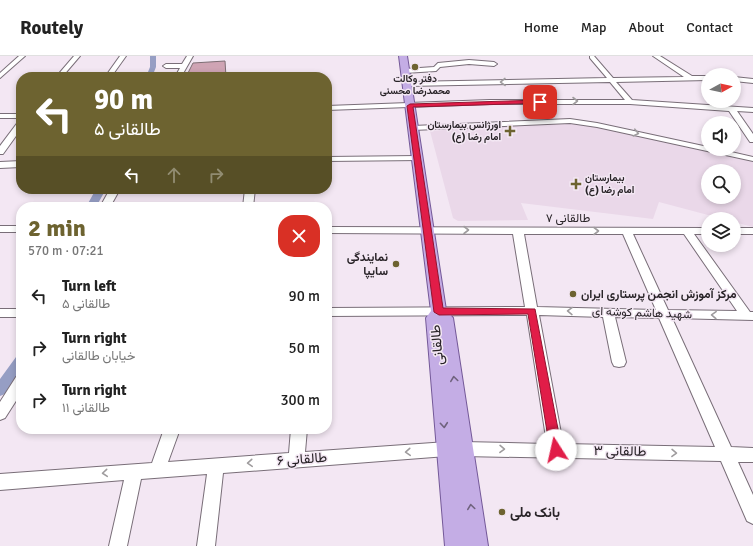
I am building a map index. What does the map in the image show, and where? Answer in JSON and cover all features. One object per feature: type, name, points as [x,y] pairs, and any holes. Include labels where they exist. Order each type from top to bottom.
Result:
[{"type":"main road","name":"طالقانی","points":[[403,56],[439,312],[445,318],[455,449],[456,546]]},
{"type":"main road","name":"طالقانی","points":[[455,449],[477,546]]},
{"type":"street","points":[[0,76],[22,56]]},
{"type":"street","points":[[63,72],[77,56]]},
{"type":"street","points":[[112,72],[123,56]]},
{"type":"street","points":[[181,72],[190,56]]},
{"type":"street","points":[[656,56],[690,78]]},
{"type":"street","points":[[592,57],[630,102]]},
{"type":"street","points":[[8,62],[15,62]]},
{"type":"street","points":[[405,71],[436,69],[438,65],[469,62],[494,64]]},
{"type":"street","points":[[163,64],[185,66]]},
{"type":"street","points":[[407,84],[701,78]]},
{"type":"street","points":[[741,80],[753,81]]},
{"type":"street","points":[[332,108],[493,102],[630,102],[701,106]]},
{"type":"street","points":[[727,108],[753,110]]},
{"type":"street","points":[[727,108],[753,140]]},
{"type":"street","points":[[0,116],[16,116]]},
{"type":"street","points":[[413,128],[557,121],[597,125],[753,159]]},
{"type":"street","points":[[0,152],[16,131]]},
{"type":"street","points":[[332,159],[417,158]]},
{"type":"street","points":[[0,165],[16,164]]},
{"type":"street","points":[[0,229],[16,229]]},
{"type":"street","name":"طالقانی ۷","points":[[332,230],[701,231]]},
{"type":"street","points":[[518,230],[556,450]]},
{"type":"street","points":[[627,231],[753,515]]},
{"type":"street","points":[[687,231],[750,316]]},
{"type":"street","points":[[741,231],[753,231]]},
{"type":"street","name":"شهید هاشم کوشه ای","points":[[332,312],[532,311],[750,316]]},
{"type":"street","points":[[608,312],[620,362]]},
{"type":"street","points":[[0,313],[16,313]]},
{"type":"street","points":[[0,414],[16,389]]},
{"type":"street","points":[[158,469],[170,434]]},
{"type":"street","points":[[296,459],[298,434]]},
{"type":"street","name":"طالقانی ۳","points":[[455,449],[753,455]]},
{"type":"street","name":"طالقانی ۶","points":[[0,482],[158,469],[455,449]]},
{"type":"street","points":[[206,546],[216,465]]},
{"type":"street","points":[[118,546],[134,471]]},
{"type":"shaded area","name":"بیمارستان امام رضا (ع)","points":[[571,123],[589,125],[701,150],[701,156],[726,156],[753,162],[753,227],[741,224],[741,212],[701,213],[659,202],[653,219],[521,203],[528,220],[458,221],[453,218],[430,131],[526,124]]},
{"type":"building","points":[[225,61],[226,72],[188,72],[193,63]]},
{"type":"waterway","points":[[151,72],[153,67],[153,56]]},
{"type":"waterway","points":[[94,202],[98,194]]},
{"type":"waterway","points":[[0,390],[16,368]]},
{"type":"place","name":"دفتر وکالت محمدرضا محسنی","points":[[415,67]]},
{"type":"place","name":"اورژانس بیمارستان امام رضا (ع)","points":[[510,131]]},
{"type":"place","name":"بیمارستان امام رضا (ع)","points":[[576,184]]},
{"type":"place","name":"نمایندگی سایپا","points":[[396,264]]},
{"type":"place","name":"مرکز آموزش انجمن پرستاری ایران","points":[[573,294]]},
{"type":"place","name":"بانک ملی","points":[[502,512]]},
{"type":"route","points":[[540,102],[493,102],[410,106],[439,312],[532,311],[556,450]]}]
